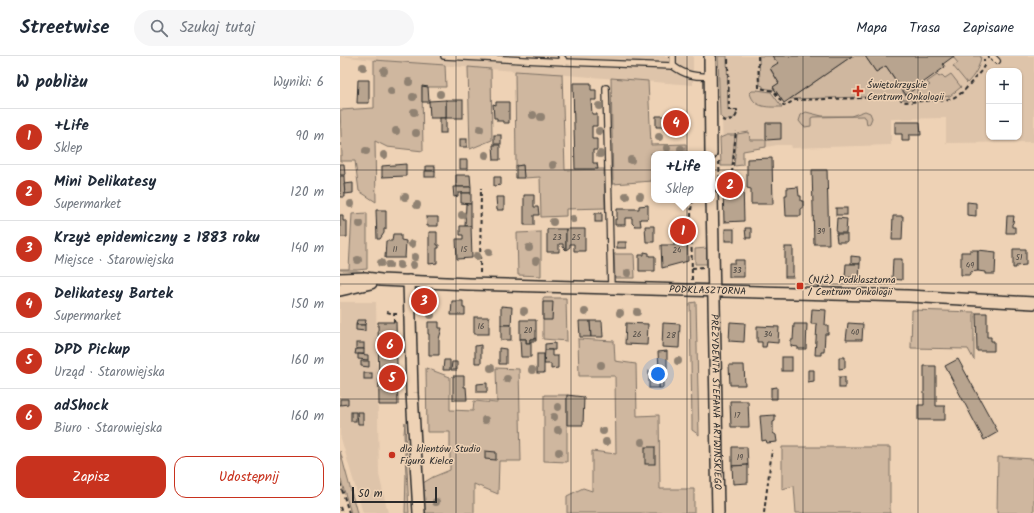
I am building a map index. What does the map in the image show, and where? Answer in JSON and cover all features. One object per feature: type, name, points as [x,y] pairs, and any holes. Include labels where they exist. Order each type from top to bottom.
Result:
[{"type":"street","points":[[710,56],[711,151]]},
{"type":"street","name":"PREZYDENTA STEFANA ARTWIŃSKIEGO","points":[[712,203],[718,513]]},
{"type":"street","name":"PODKLASZTORNA","points":[[340,279],[365,278],[381,280],[611,288],[908,296],[1034,303]]},
{"type":"street","name":"PODKLASZTORNA","points":[[340,290],[381,280]]},
{"type":"street","points":[[409,281],[412,386],[419,513]]},
{"type":"lane","points":[[444,56],[673,66],[686,74],[710,76]]},
{"type":"lane","points":[[561,56],[565,62]]},
{"type":"lane","points":[[673,56],[673,66]]},
{"type":"lane","points":[[992,56],[997,61]]},
{"type":"lane","points":[[606,88],[611,288]]},
{"type":"path","points":[[720,118],[724,121],[731,121],[738,113],[737,110],[729,110],[728,56]]},
{"type":"path","points":[[758,56],[759,88],[774,91],[784,106],[795,100],[897,98],[904,102],[950,99],[963,92],[981,71],[984,66],[983,56]]},
{"type":"path","points":[[732,174],[736,131]]},
{"type":"path","points":[[481,188],[479,270],[481,277]]},
{"type":"path","points":[[691,283],[692,203]]},
{"type":"path","points":[[692,268],[707,267]]},
{"type":"path","points":[[387,312],[394,314],[404,313]]},
{"type":"path","points":[[394,314],[394,322]]},
{"type":"path","points":[[764,513],[772,450]]},
{"type":"path","points":[[340,483],[349,513]]},
{"type":"path","points":[[340,507],[342,513]]},
{"type":"shaded area","points":[[340,56],[693,56],[693,85],[374,60]]},
{"type":"shaded area","points":[[718,56],[727,56],[728,110],[737,110],[735,117],[729,120],[724,120],[720,116]]},
{"type":"shaded area","name":"Świętokrzyskie Centrum Onkologii","points":[[727,56],[1034,56],[1034,142],[946,143],[946,118],[891,119],[891,145],[792,148],[791,145],[777,145],[750,150],[723,151],[722,118],[728,111]]},
{"type":"shaded area","points":[[759,56],[772,56],[778,63],[770,69],[779,83],[773,87],[775,90],[763,88],[763,86],[760,85]]},
{"type":"shaded area","points":[[852,56],[865,56],[876,72],[886,66],[905,95],[923,82],[926,88],[930,85],[927,82],[937,75],[939,77],[942,75],[945,78],[951,74],[961,87],[950,96],[905,100],[897,96],[790,99]]},
{"type":"shaded area","points":[[981,56],[976,71],[967,83],[953,66],[958,63],[953,57]]},
{"type":"shaded area","points":[[374,60],[445,65],[446,87],[422,87],[423,151],[387,147],[375,141],[376,202],[359,191],[355,161],[340,161],[340,156],[342,156],[340,110],[374,108]]},
{"type":"shaded area","points":[[468,67],[491,69],[492,140],[470,149]]},
{"type":"shaded area","points":[[515,71],[562,74],[565,170],[604,169],[605,208],[566,209],[566,216],[541,217],[540,177],[524,178],[523,165],[516,166]]},
{"type":"shaded area","points":[[611,78],[648,81],[651,145],[686,144],[686,151],[651,151],[651,181],[613,184]]},
{"type":"shaded area","points":[[757,90],[771,92],[782,107],[767,107],[755,102],[750,93]]},
{"type":"shaded area","points":[[865,111],[870,113],[872,118],[870,123],[867,125],[866,118],[863,116],[813,117],[811,118],[811,126],[805,127],[799,121],[801,115],[806,112],[822,116],[851,116]]},
{"type":"shaded area","points":[[749,132],[750,140],[766,140],[766,147],[743,151],[743,165],[734,166],[737,134]]},
{"type":"shaded area","points":[[727,135],[735,135],[732,166],[721,166],[720,138]]},
{"type":"shaded area","points":[[367,213],[367,269],[340,270],[349,269],[352,214]]},
{"type":"shaded area","points":[[541,232],[541,276],[518,275],[517,233]]},
{"type":"shaded area","points":[[707,248],[707,264],[695,264],[695,249]]},
{"type":"shaded area","points":[[614,254],[634,254],[635,278],[615,278]]},
{"type":"shaded area","points":[[543,298],[566,298],[567,341],[543,339]]},
{"type":"shaded area","points":[[340,302],[376,302],[379,475],[388,513],[363,513],[340,435]]},
{"type":"shaded area","points":[[696,302],[699,435],[692,430],[690,303]]},
{"type":"shaded area","points":[[912,310],[974,312],[974,360],[968,349],[911,348]]},
{"type":"shaded area","points":[[578,339],[614,341],[615,361],[636,364],[637,416],[659,415],[660,489],[694,489],[694,513],[567,513],[567,496],[583,488],[592,491],[592,451],[616,454],[615,376],[579,376]]},
{"type":"shaded area","points":[[426,368],[450,377],[450,410],[473,411],[474,401],[497,403],[496,368],[519,369],[521,461],[499,461],[498,494],[474,484],[474,513],[423,513],[423,483],[450,470],[450,432],[427,432]]},
{"type":"shaded area","points":[[544,395],[567,395],[567,462],[544,461]]},
{"type":"shaded area","points":[[405,422],[409,513],[405,513]]},
{"type":"shaded area","points":[[782,447],[890,447],[890,513],[796,513],[794,486],[782,489]]},
{"type":"shaded area","points":[[340,451],[357,513],[351,513],[340,477]]},
{"type":"shaded area","points":[[998,457],[1034,459],[1034,513],[997,513]]},
{"type":"building","points":[[772,56],[852,56],[784,103],[773,87],[779,83],[770,68],[778,63]]},
{"type":"building","points":[[865,56],[954,56],[943,64],[945,67],[906,95],[886,66],[876,72]]},
{"type":"building","points":[[358,80],[369,80],[369,103],[357,103]]},
{"type":"building","points":[[573,83],[591,83],[591,90],[596,90],[596,100],[591,100],[592,114],[597,114],[597,126],[592,126],[592,139],[597,139],[597,150],[593,150],[593,163],[597,163],[598,169],[575,169]]},
{"type":"building","points":[[422,86],[428,87],[429,102],[422,102]]},
{"type":"building","points":[[446,100],[463,100],[463,118],[446,118]]},
{"type":"building","points":[[446,100],[446,118],[430,118],[429,101]]},
{"type":"building","points":[[496,102],[509,102],[509,123],[497,121],[497,118],[494,118],[493,104],[496,105]]},
{"type":"building","points":[[680,113],[680,131],[666,131],[665,114]]},
{"type":"building","points":[[656,116],[665,116],[666,127],[656,127]]},
{"type":"building","points":[[440,118],[446,118],[446,133],[440,133]]},
{"type":"building","points":[[895,122],[920,122],[921,135],[909,135],[909,141],[902,141],[902,134],[895,134]]},
{"type":"building","points":[[766,123],[781,123],[781,139],[766,140]]},
{"type":"building","points":[[494,135],[501,135],[501,144],[494,144]]},
{"type":"building","points":[[460,139],[467,139],[467,147],[460,147]]},
{"type":"building","points":[[493,145],[500,145],[500,160],[494,160]]},
{"type":"building","points":[[772,158],[773,204],[751,204],[751,189],[747,188],[747,159]]},
{"type":"building","points":[[460,160],[467,160],[467,169],[460,169]]},
{"type":"building","points":[[340,164],[344,164],[345,175],[340,175]]},
{"type":"building","points":[[406,164],[406,176],[382,177],[382,166]]},
{"type":"building","points":[[523,165],[524,178],[516,178],[516,166]]},
{"type":"building","points":[[426,166],[435,166],[435,171],[426,171]]},
{"type":"building","points":[[812,170],[827,170],[829,244],[814,244]]},
{"type":"building","points":[[425,171],[435,171],[435,177],[425,177]]},
{"type":"building","points":[[456,175],[470,175],[471,187],[456,187]]},
{"type":"building","points":[[340,176],[344,176],[345,197],[340,197]]},
{"type":"building","points":[[494,177],[501,177],[501,185],[494,186]]},
{"type":"building","points":[[728,182],[743,183],[744,221],[724,222],[723,187]]},
{"type":"building","points":[[353,183],[353,193],[345,194],[344,184]]},
{"type":"building","points":[[453,187],[471,187],[471,193],[458,193],[458,196],[454,197]]},
{"type":"building","points":[[798,187],[799,196],[801,196],[801,201],[803,201],[801,216],[786,216],[785,195],[787,195],[787,188]]},
{"type":"building","points":[[461,193],[471,193],[471,204],[461,203]]},
{"type":"building","points":[[524,195],[534,195],[534,207],[538,207],[539,215],[534,215],[534,225],[524,225]]},
{"type":"building","points":[[496,197],[504,197],[504,210],[497,210]]},
{"type":"building","points":[[967,202],[976,203],[976,216],[967,215]]},
{"type":"building","points":[[466,204],[471,204],[471,226],[465,226]]},
{"type":"building","points":[[648,205],[648,219],[640,219],[641,226],[635,226],[632,223],[632,218],[625,218],[625,225],[615,225],[615,219],[617,219],[617,209],[639,209],[639,206]]},
{"type":"building","points":[[836,208],[847,208],[847,215],[836,215]]},
{"type":"building","points":[[376,210],[386,210],[386,229],[384,229],[384,233],[380,239],[377,239]]},
{"type":"building","points":[[595,213],[602,213],[602,222],[595,222]]},
{"type":"building","points":[[340,215],[343,215],[343,221],[347,221],[347,237],[340,237]]},
{"type":"building","points":[[893,216],[903,216],[902,240],[892,240]]},
{"type":"building","points":[[1007,216],[1014,216],[1012,227],[1015,227],[1015,233],[1006,233]]},
{"type":"building","points":[[426,217],[438,217],[438,226],[427,226]]},
{"type":"building","points":[[837,218],[847,219],[846,233],[836,233]]},
{"type":"building","points":[[674,223],[687,224],[688,261],[662,268],[661,245],[675,245]]},
{"type":"building","points":[[460,226],[471,226],[472,258],[457,259],[456,239],[463,239],[463,235],[460,235]]},
{"type":"building","points":[[645,226],[654,226],[654,242],[646,242]]},
{"type":"building","points":[[745,228],[751,228],[751,238],[746,238]]},
{"type":"building","points":[[547,229],[566,229],[566,250],[563,247],[563,244],[559,244],[559,252],[547,252]]},
{"type":"building","points":[[566,229],[585,229],[585,251],[574,251],[574,244],[570,244],[570,247],[566,250]]},
{"type":"building","points":[[725,229],[734,229],[734,241],[725,241]]},
{"type":"building","points":[[429,232],[437,232],[437,245],[439,245],[439,248],[437,248],[437,263],[429,264]]},
{"type":"building","points":[[393,234],[401,234],[401,240],[406,241],[405,258],[385,258],[386,241],[392,241]]},
{"type":"building","points":[[836,234],[847,234],[847,242],[837,242]]},
{"type":"building","points":[[617,242],[626,242],[626,248],[617,248]]},
{"type":"building","points":[[785,247],[793,247],[793,277],[785,277]]},
{"type":"building","points":[[1013,249],[1026,249],[1026,265],[1016,266],[1016,268],[1013,268]]},
{"type":"building","points":[[970,250],[978,250],[978,271],[970,272],[970,275],[961,275],[961,252],[970,252]]},
{"type":"building","points":[[978,250],[996,252],[995,274],[985,274],[985,272],[978,271]]},
{"type":"building","points":[[644,252],[649,253],[649,256],[655,256],[655,271],[639,271],[639,255],[644,255]]},
{"type":"building","points":[[851,256],[860,257],[860,264],[851,264]]},
{"type":"building","points":[[893,259],[902,259],[902,280],[892,279]]},
{"type":"building","points":[[735,260],[744,260],[744,277],[729,277],[729,263],[735,263]]},
{"type":"building","points":[[846,264],[860,264],[859,278],[845,277]]},
{"type":"building","points":[[452,301],[463,301],[465,315],[451,315]]},
{"type":"building","points":[[543,302],[553,302],[552,320],[543,320]]},
{"type":"building","points":[[501,306],[512,307],[511,325],[501,325]]},
{"type":"building","points":[[812,309],[826,310],[825,325],[828,325],[828,334],[825,334],[824,352],[821,352],[821,355],[815,355],[817,324],[811,324]]},
{"type":"building","points":[[976,313],[987,313],[987,337],[991,337],[991,341],[994,341],[994,351],[977,351]]},
{"type":"building","points":[[474,317],[489,317],[489,334],[474,334]]},
{"type":"building","points":[[357,320],[366,320],[365,325],[356,325]]},
{"type":"building","points":[[520,320],[536,320],[536,339],[530,339],[530,343],[526,343],[526,339],[520,339]]},
{"type":"building","points":[[579,321],[590,321],[591,337],[580,337]]},
{"type":"building","points":[[590,321],[602,321],[603,337],[591,337]]},
{"type":"building","points":[[378,322],[396,322],[398,405],[379,405]]},
{"type":"building","points":[[428,322],[439,322],[439,328],[442,328],[439,339],[439,355],[429,355]]},
{"type":"building","points":[[730,322],[745,323],[744,342],[729,341]]},
{"type":"building","points":[[626,323],[648,324],[647,345],[625,344]]},
{"type":"building","points":[[663,323],[680,324],[679,348],[662,347]]},
{"type":"building","points":[[848,323],[863,324],[862,340],[846,340]]},
{"type":"building","points":[[794,324],[807,324],[806,349],[798,349],[798,347],[791,346]]},
{"type":"building","points":[[356,325],[365,325],[365,331],[356,330]]},
{"type":"building","points":[[501,325],[511,325],[511,340],[501,340]]},
{"type":"building","points":[[757,326],[779,327],[778,343],[767,342],[766,347],[762,347],[762,342],[757,342]]},
{"type":"building","points":[[520,339],[526,339],[526,343],[530,343],[530,339],[536,339],[536,341],[531,341],[531,357],[521,357]]},
{"type":"building","points":[[356,343],[364,343],[364,349],[356,349]]},
{"type":"building","points":[[555,343],[555,350],[545,350],[545,344]]},
{"type":"building","points":[[481,345],[481,363],[475,363],[475,346]]},
{"type":"building","points":[[499,348],[506,349],[506,364],[499,364]]},
{"type":"building","points":[[356,349],[364,349],[364,354],[355,354]]},
{"type":"building","points":[[545,350],[552,350],[552,356],[558,356],[558,368],[551,369],[551,364],[544,364]]},
{"type":"building","points":[[667,351],[667,369],[659,369],[658,352]]},
{"type":"building","points":[[358,354],[368,355],[368,360],[358,359]]},
{"type":"building","points":[[537,354],[544,354],[544,373],[537,373]]},
{"type":"building","points":[[782,357],[792,357],[792,371],[782,371]]},
{"type":"building","points":[[839,357],[845,357],[845,368],[839,369]]},
{"type":"building","points":[[958,359],[998,432],[984,440],[945,366]]},
{"type":"building","points":[[444,360],[450,360],[450,370],[443,370]]},
{"type":"building","points":[[361,361],[369,361],[369,367],[361,366]]},
{"type":"building","points":[[452,362],[457,362],[457,370],[451,370]]},
{"type":"building","points":[[729,365],[744,365],[745,385],[730,385]]},
{"type":"building","points":[[924,366],[936,366],[936,406],[945,406],[945,420],[918,420],[918,405],[924,405]]},
{"type":"building","points":[[659,369],[666,369],[666,380],[663,381],[663,388],[659,388]]},
{"type":"building","points":[[808,370],[814,370],[814,381],[808,382]]},
{"type":"building","points":[[649,371],[659,371],[659,388],[649,388]]},
{"type":"building","points":[[364,373],[372,373],[372,379],[364,379]]},
{"type":"building","points":[[453,376],[464,376],[464,387],[466,387],[467,400],[453,400]]},
{"type":"building","points":[[839,377],[845,377],[845,388],[839,388]]},
{"type":"building","points":[[487,383],[487,392],[477,392],[477,384]]},
{"type":"building","points":[[777,387],[777,399],[771,399],[771,388]]},
{"type":"building","points":[[567,395],[584,397],[583,425],[567,425]]},
{"type":"building","points":[[340,399],[348,399],[348,404],[340,405]]},
{"type":"building","points":[[730,401],[748,401],[749,427],[731,427]]},
{"type":"building","points":[[351,412],[356,412],[356,421],[351,421]]},
{"type":"building","points":[[357,412],[363,412],[363,424],[358,424]]},
{"type":"building","points":[[775,415],[775,421],[773,422],[773,433],[776,435],[777,442],[767,443],[766,440],[762,441],[760,416]]},
{"type":"building","points":[[645,447],[655,447],[655,464],[645,464]]},
{"type":"building","points":[[732,447],[747,447],[748,465],[732,466]]},
{"type":"building","points":[[485,451],[496,452],[496,460],[485,459]]},
{"type":"building","points":[[748,465],[748,483],[733,484],[732,466]]},
{"type":"place","name":"Świętokrzyskie Centrum Onkologii","points":[[858,91]]},
{"type":"place","name":"Delikatesy Bartek","points":[[676,123]]},
{"type":"place","name":"Mini Delikatesy","points":[[730,185]]},
{"type":"place","name":"+Life","points":[[683,231]]},
{"type":"place","name":"(N/Ż) Podklasztorna / Centrum Onkologii","points":[[800,286]]},
{"type":"place","name":"Krzyż epidemiczny z 1883 roku","points":[[424,301]]},
{"type":"place","name":"adShock","points":[[390,345]]},
{"type":"place","name":"DPD Pickup","points":[[392,378]]},
{"type":"place","name":"dla klientów Studio Figura Kielce","points":[[392,455]]}]
